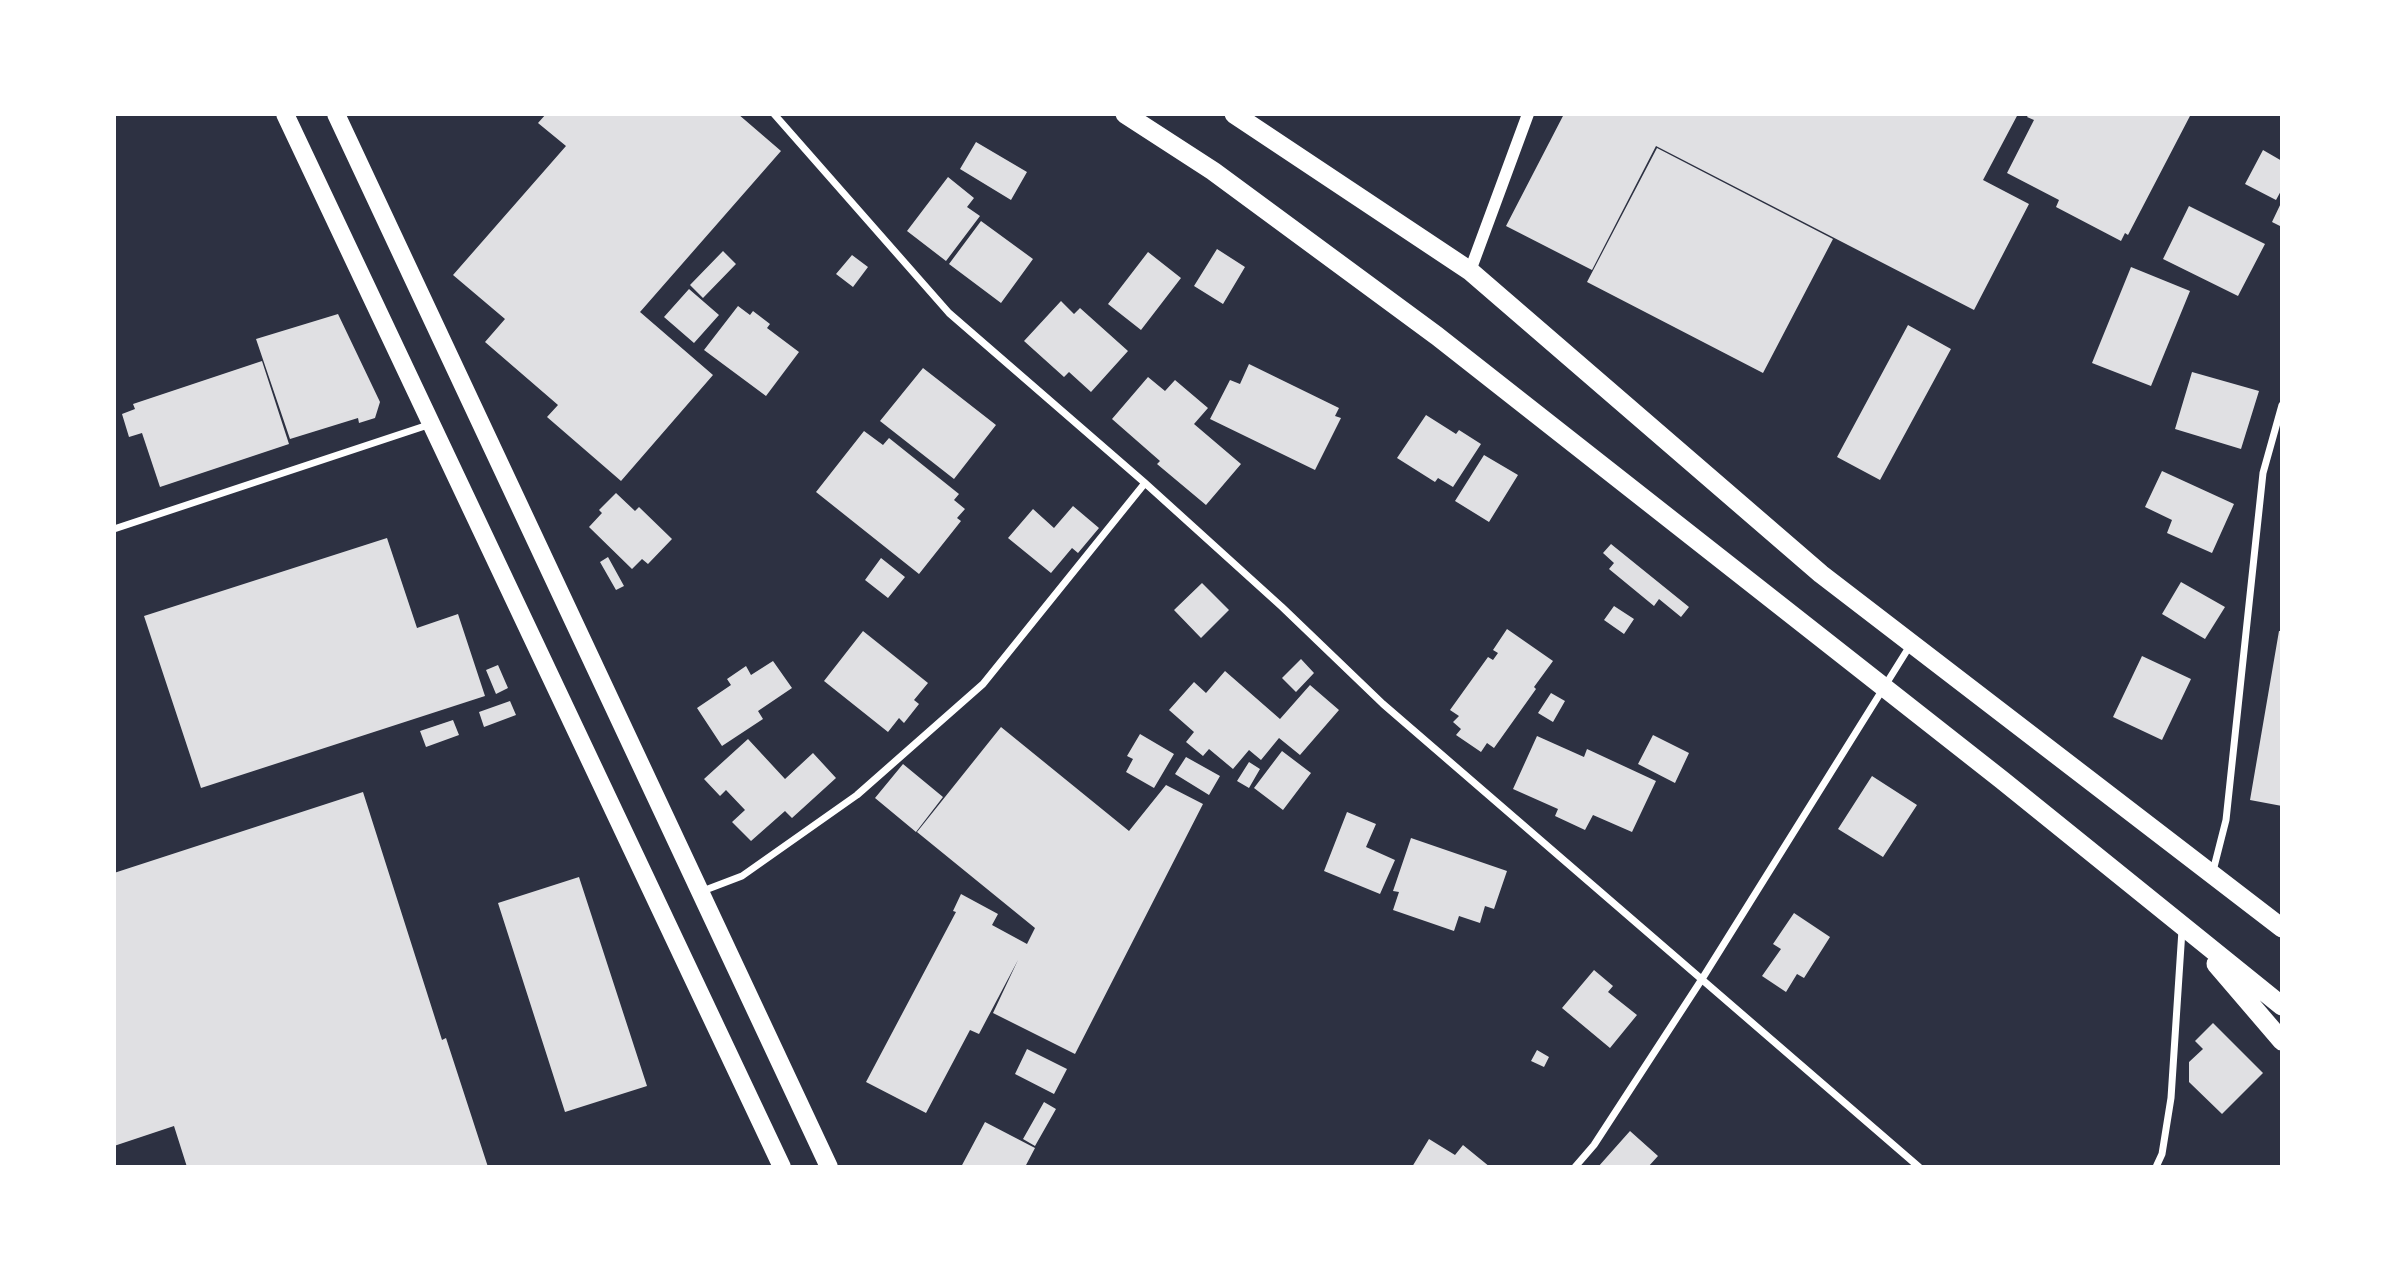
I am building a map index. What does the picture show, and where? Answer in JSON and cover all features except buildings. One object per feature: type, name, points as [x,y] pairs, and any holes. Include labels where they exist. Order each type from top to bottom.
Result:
[{"type":"highway","points":[[1125,114],[1213,171],[1437,336],[1884,687],[2282,1006]]},
{"type":"highway","points":[[1234,114],[1470,271],[1821,574],[2282,928]]},
{"type":"highway","points":[[2183,926],[2282,1041]]},
{"type":"main road","points":[[285,114],[782,1167]]},
{"type":"main road","points":[[336,114],[829,1167]]},
{"type":"street","points":[[774,114],[949,313],[1145,483],[1282,607],[1383,704],[1919,1167]]},
{"type":"street","points":[[1470,271],[1528,114]]},
{"type":"street","points":[[2213,873],[2226,820],[2263,473],[2282,405]]},
{"type":"street","points":[[114,529],[431,424]]},
{"type":"street","points":[[700,892],[742,876],[857,795],[983,684],[1145,483]]},
{"type":"street","points":[[1575,1167],[1594,1145],[1702,979],[1912,643]]},
{"type":"street","points":[[2156,1167],[2162,1154],[2171,1098],[2183,926]]}]
